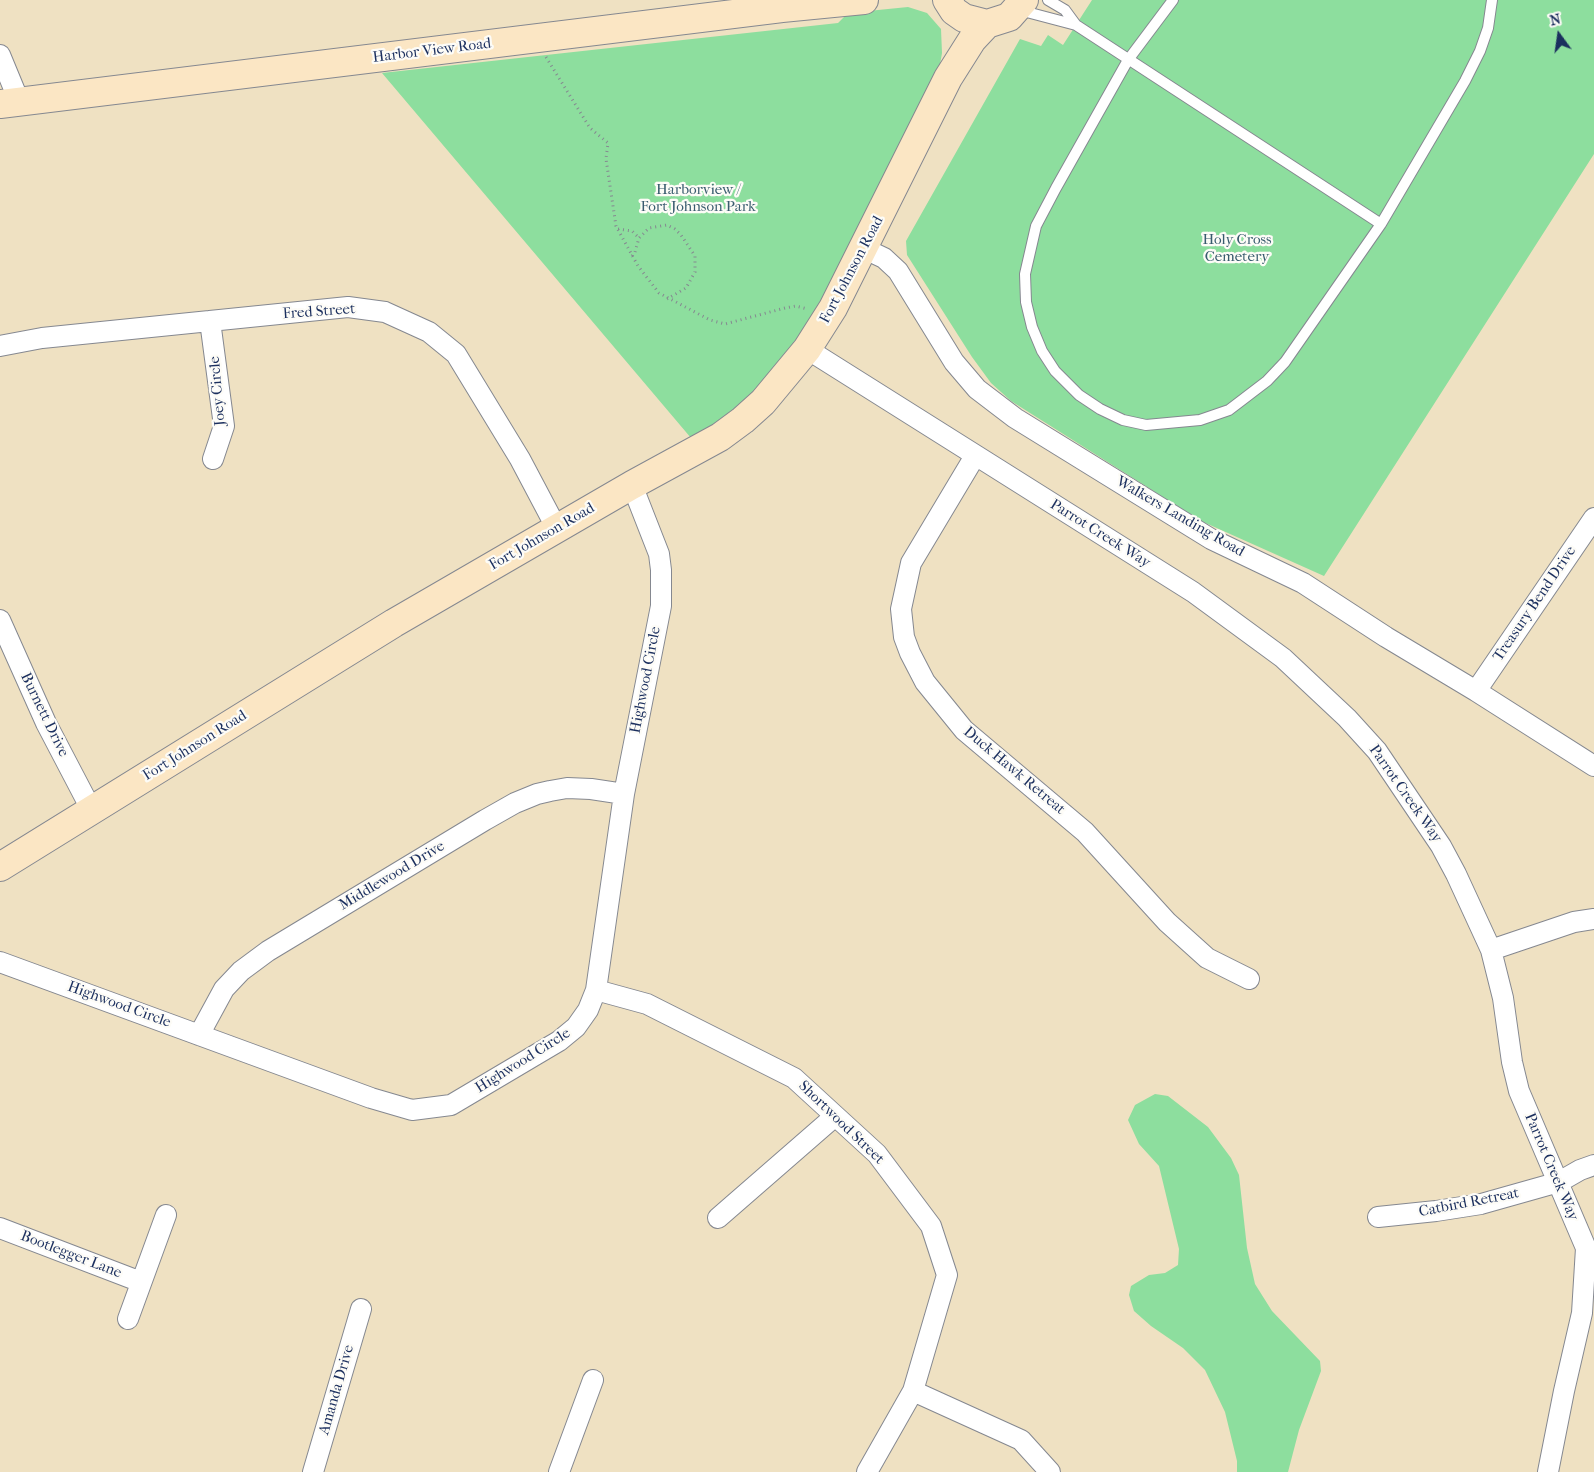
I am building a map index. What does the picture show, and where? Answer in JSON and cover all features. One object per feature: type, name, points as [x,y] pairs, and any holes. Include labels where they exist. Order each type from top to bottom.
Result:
[{"type":"main road","name":"Harbor View Road","points":[[9,102],[541,37],[729,8],[864,0]]},
{"type":"main road","points":[[947,3],[964,18],[987,24],[1009,17],[1021,5]]},
{"type":"main road","name":"Fort Johnson Road","points":[[947,3],[956,25],[948,78]]},
{"type":"main road","name":"Fort Johnson Road","points":[[0,867],[394,623],[632,485],[720,437],[743,420],[763,402],[807,349],[826,320],[864,249],[948,78],[972,40],[987,24]]},
{"type":"street","points":[[0,55],[9,102]]},
{"type":"street","name":"Walkers Landing Road","points":[[864,249],[884,258],[898,271],[954,362],[978,390],[1015,418],[1211,539],[1303,583],[1386,638],[1476,691],[1594,766]]},
{"type":"street","name":"Fred Street","points":[[0,346],[42,338],[348,307],[385,312],[429,332],[456,354],[520,459],[557,529]]},
{"type":"street","name":"Joey Circle","points":[[210,321],[224,426],[213,459]]},
{"type":"street","name":"Parrot Creek Way","points":[[807,349],[1193,592],[1283,658],[1347,718],[1377,751],[1441,846],[1491,950],[1519,1091],[1586,1248],[1582,1313],[1548,1472]]},
{"type":"street","name":"Duck Hawk Retreat","points":[[975,456],[911,563],[901,609],[904,637],[925,682],[964,730],[1085,832],[1167,922],[1207,958],[1249,979]]},
{"type":"street","name":"Highwood Circle","points":[[0,962],[371,1098],[412,1110],[429,1110],[451,1105],[559,1041],[576,1027],[588,1010],[596,990],[624,794],[661,606],[662,589],[659,554],[632,485]]},
{"type":"street","name":"Treasury Bend Drive","points":[[1476,691],[1594,518]]},
{"type":"street","name":"Burnett Drive","points":[[0,620],[46,723],[91,809]]},
{"type":"street","name":"Middlewood Drive","points":[[199,1035],[224,988],[248,966],[268,951],[485,820],[515,803],[550,791],[567,788],[591,789],[624,794]]},
{"type":"street","points":[[1491,950],[1574,922],[1594,919]]},
{"type":"street","name":"Shortwood Street","points":[[596,990],[647,1004],[794,1078],[834,1117],[877,1154],[931,1226],[947,1275],[913,1391],[867,1472]]},
{"type":"street","points":[[718,1218],[834,1117]]},
{"type":"street","name":"Catbird Retreat","points":[[1378,1217],[1436,1212],[1481,1204],[1559,1182],[1580,1170],[1594,1165]]},
{"type":"street","points":[[128,1319],[166,1214]]},
{"type":"street","name":"Bootlegger Lane","points":[[0,1228],[141,1282]]},
{"type":"street","name":"Amanda Drive","points":[[313,1472],[361,1309]]},
{"type":"street","points":[[558,1472],[593,1380]]},
{"type":"street","points":[[913,1391],[1021,1440],[1050,1472]]},
{"type":"lane","points":[[1048,0],[1065,10],[1076,26]]},
{"type":"lane","points":[[1172,0],[1128,60],[1036,226],[1025,274],[1026,302],[1032,327],[1042,352],[1055,371],[1079,395],[1100,410],[1123,420],[1146,425],[1200,420],[1229,410],[1267,381],[1285,362],[1381,224],[1465,81],[1480,51],[1488,28],[1492,0]]},
{"type":"lane","points":[[1021,5],[1076,26],[1381,224]]},
{"type":"path","points":[[541,37],[547,59],[590,128],[608,143],[606,159],[611,201],[618,230],[632,256],[659,294],[710,320],[724,324],[796,306],[826,320]]},
{"type":"path","points":[[632,256],[639,238],[650,228],[666,225],[675,229],[681,235],[695,256],[696,272],[692,282],[686,288],[667,299]]},
{"type":"path","points":[[618,230],[632,231],[639,238]]},
{"type":"green space","name":"Holy Cross Cemetery","points":[[1092,0],[1594,0],[1594,154],[1324,576],[1201,521],[1011,401],[991,383],[972,357],[907,255],[906,241],[1020,39],[1041,46],[1048,35],[1063,45]]},
{"type":"green space","name":"Harborview / Fort Johnson Park","points":[[908,7],[927,13],[941,29],[942,53],[939,70],[824,302],[769,380],[730,414],[691,438],[382,73],[838,23],[848,13]]},
{"type":"green space","points":[[1155,1094],[1168,1096],[1208,1127],[1231,1158],[1239,1175],[1247,1248],[1255,1284],[1272,1311],[1320,1361],[1321,1371],[1299,1430],[1288,1472],[1237,1472],[1237,1461],[1225,1412],[1205,1370],[1183,1348],[1151,1326],[1134,1311],[1129,1295],[1131,1286],[1149,1275],[1165,1273],[1178,1265],[1179,1249],[1159,1166],[1139,1144],[1128,1120],[1135,1105]]}]
